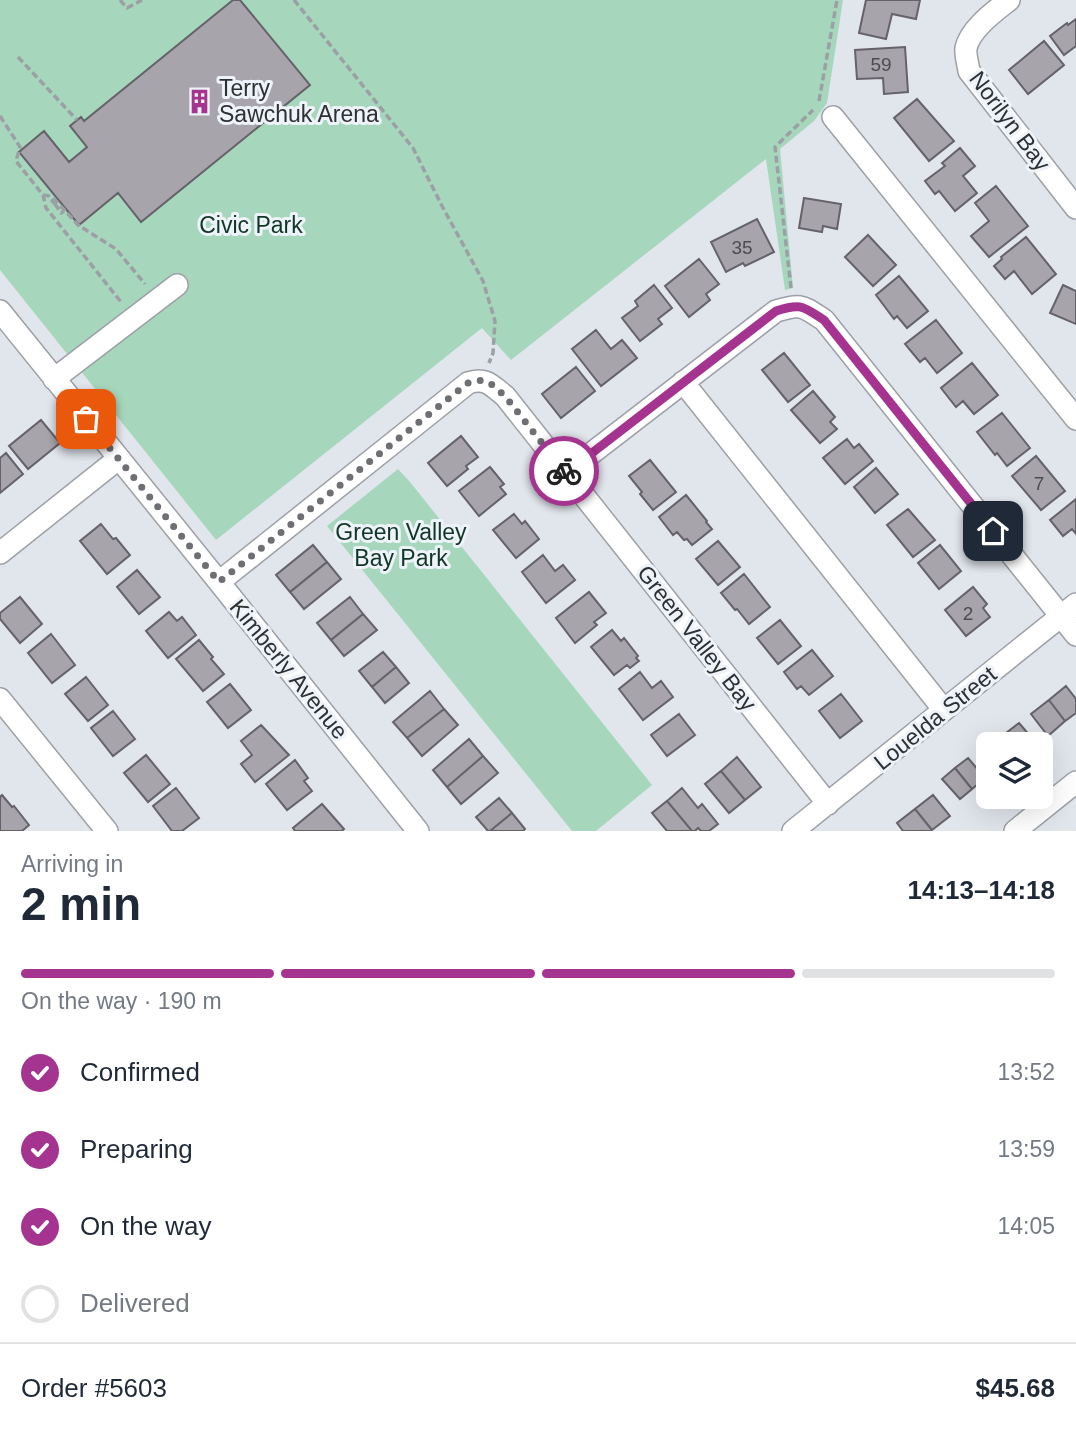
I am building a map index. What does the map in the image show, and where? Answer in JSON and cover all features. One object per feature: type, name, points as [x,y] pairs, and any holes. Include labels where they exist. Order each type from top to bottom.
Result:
[{"type":"street","name":"Norilyn Bay","points":[[1009,0],[974,32],[966,48],[969,71],[1076,208]]},
{"type":"street","points":[[833,117],[1076,419]]},
{"type":"street","points":[[54,379],[177,285]]},
{"type":"street","points":[[566,473],[776,311],[793,305],[805,308],[824,320],[1068,610],[1076,635]]},
{"type":"street","name":"Kimberly Avenue","points":[[0,311],[418,831]]},
{"type":"street","name":"Green Valley Bay","points":[[485,382],[505,396],[828,804]]},
{"type":"street","points":[[219,582],[468,383],[485,382]]},
{"type":"street","points":[[683,382],[944,710]]},
{"type":"street","points":[[0,553],[118,459]]},
{"type":"street","name":"Louelda Street","points":[[793,831],[1068,610]]},
{"type":"street","points":[[0,699],[107,831]]},
{"type":"street","points":[[1015,831],[1076,782]]},
{"type":"path","points":[[120,0],[127,8],[142,0]]},
{"type":"path","points":[[294,0],[412,148],[483,281],[495,321],[493,353],[485,382]]},
{"type":"path","points":[[793,305],[775,147],[819,104],[837,0]]},
{"type":"path","points":[[18,57],[77,120]]},
{"type":"path","points":[[0,116],[20,146],[16,161],[43,195],[46,208],[134,318]]},
{"type":"path","points":[[43,195],[49,196],[78,225],[116,249],[157,300]]},
{"type":"path","points":[[57,197],[52,201],[61,213],[64,211]]},
{"type":"green space","name":"Civic Park","points":[[0,0],[843,0],[827,103],[814,121],[780,149],[793,288],[785,290],[766,159],[511,360],[482,328],[216,540],[0,270]]},
{"type":"green space","name":"Green Valley Bay Park","points":[[398,469],[652,785],[596,831],[572,831],[327,526]]},
{"type":"building","name":"Terry Sawchuk Arena","points":[[233,0],[240,0],[310,85],[141,222],[118,193],[79,225],[19,152],[44,131],[69,162],[87,147],[70,126],[81,117],[84,121]]},
{"type":"building","points":[[866,0],[920,0],[916,19],[892,14],[886,39],[859,33]]},
{"type":"building","points":[[1076,19],[1076,46],[1064,55],[1050,36]]},
{"type":"building","points":[[1044,41],[1064,65],[1028,94],[1009,70]]},
{"type":"building","points":[[905,47],[908,92],[884,94],[883,78],[857,79],[855,50]]},
{"type":"building","points":[[917,99],[954,141],[929,161],[894,118]]},
{"type":"building","points":[[960,148],[975,166],[963,176],[977,193],[955,211],[939,191],[935,194],[925,181],[945,166],[942,163]]},
{"type":"building","points":[[996,186],[1028,226],[989,257],[971,236],[989,221],[975,203]]},
{"type":"building","points":[[804,198],[841,204],[837,229],[823,226],[822,232],[799,228]]},
{"type":"building","points":[[757,219],[774,252],[726,272],[711,242]]},
{"type":"building","points":[[868,235],[896,265],[873,286],[845,257]]},
{"type":"building","points":[[1026,237],[1056,274],[1032,294],[1014,271],[1005,279],[994,266]]},
{"type":"building","points":[[699,259],[719,284],[706,294],[710,300],[689,317],[665,286]]},
{"type":"building","points":[[899,276],[928,311],[907,328],[897,316],[894,319],[876,295]]},
{"type":"building","points":[[654,285],[672,308],[658,319],[662,324],[640,341],[622,318],[638,306],[635,301]]},
{"type":"building","points":[[1063,285],[1076,291],[1076,324],[1050,313]]},
{"type":"building","points":[[936,320],[962,353],[937,373],[925,358],[920,362],[905,344]]},
{"type":"building","points":[[596,330],[611,349],[622,340],[637,358],[601,386],[572,349]]},
{"type":"building","points":[[784,353],[810,385],[788,402],[762,370]]},
{"type":"building","points":[[972,363],[998,395],[974,414],[963,401],[956,407],[941,388]]},
{"type":"building","points":[[576,367],[595,391],[561,418],[542,394]]},
{"type":"building","points":[[813,391],[835,417],[830,422],[837,429],[820,443],[791,410]]},
{"type":"building","points":[[1002,413],[1030,448],[1007,466],[977,432]]},
{"type":"building","points":[[41,420],[60,443],[28,469],[9,446]]},
{"type":"building","points":[[461,436],[478,457],[447,486],[428,463]]},
{"type":"building","points":[[847,439],[854,448],[859,444],[873,461],[845,484],[823,458]]},
{"type":"building","points":[[6,453],[23,474],[0,493],[0,458]]},
{"type":"building","points":[[1036,456],[1065,491],[1041,510],[1012,476]]},
{"type":"building","points":[[650,460],[676,492],[653,510],[629,476]]},
{"type":"building","points":[[490,467],[504,484],[500,487],[506,494],[479,516],[459,491]]},
{"type":"building","points":[[876,468],[898,494],[875,513],[854,487]]},
{"type":"building","points":[[686,495],[712,529],[692,545],[677,532],[673,535],[659,517]]},
{"type":"building","points":[[1076,499],[1076,534],[1072,529],[1063,536],[1050,520]]},
{"type":"building","points":[[908,509],[935,540],[913,557],[887,525]]},
{"type":"building","points":[[514,514],[522,524],[525,521],[539,539],[516,558],[493,530]]},
{"type":"building","points":[[101,524],[130,555],[107,574],[80,541]]},
{"type":"building","points":[[718,541],[740,567],[718,585],[696,559]]},
{"type":"building","points":[[313,545],[327,562],[290,592],[276,575]]},
{"type":"building","points":[[940,545],[961,571],[939,589],[918,563]]},
{"type":"building","points":[[543,555],[555,571],[563,565],[575,580],[546,603],[522,572]]},
{"type":"building","points":[[327,562],[341,579],[304,609],[290,592]]},
{"type":"building","points":[[137,570],[160,597],[139,614],[117,587]]},
{"type":"building","points":[[744,574],[770,607],[749,624],[721,593]]},
{"type":"building","points":[[973,587],[987,604],[983,608],[990,617],[966,636],[945,610]]},
{"type":"building","points":[[589,592],[606,613],[594,622],[597,625],[575,643],[556,618]]},
{"type":"building","points":[[20,597],[42,624],[20,643],[0,619],[0,613]]},
{"type":"building","points":[[350,597],[363,614],[331,640],[317,623]]},
{"type":"building","points":[[169,612],[177,621],[182,617],[196,635],[168,658],[146,631]]},
{"type":"building","points":[[363,614],[377,630],[344,656],[331,640]]},
{"type":"building","points":[[780,620],[801,646],[778,664],[757,638]]},
{"type":"building","points":[[612,630],[621,641],[624,638],[639,661],[630,668],[627,665],[614,675],[591,647]]},
{"type":"building","points":[[51,634],[75,665],[52,683],[28,653]]},
{"type":"building","points":[[199,640],[224,674],[203,691],[176,659]]},
{"type":"building","points":[[812,650],[833,676],[809,695],[801,686],[797,689],[784,672]]},
{"type":"building","points":[[383,652],[396,667],[372,687],[359,671]]},
{"type":"building","points":[[396,667],[409,683],[385,703],[372,687]]},
{"type":"building","points":[[640,672],[652,688],[661,681],[673,697],[643,720],[619,689]]},
{"type":"building","points":[[86,677],[108,705],[88,721],[65,694]]},
{"type":"building","points":[[230,684],[251,710],[228,728],[207,702]]},
{"type":"building","points":[[1066,686],[1076,699],[1076,713],[1065,721],[1049,700]]},
{"type":"building","points":[[430,691],[444,709],[407,738],[393,722]]},
{"type":"building","points":[[841,694],[862,721],[840,738],[819,711]]},
{"type":"building","points":[[1049,700],[1065,721],[1053,732],[1045,732],[1031,714]]},
{"type":"building","points":[[444,709],[458,725],[422,756],[407,738]]},
{"type":"building","points":[[113,711],[135,739],[113,756],[91,728]]},
{"type":"building","points":[[679,714],[695,735],[667,756],[651,735]]},
{"type":"building","points":[[1019,723],[1027,732],[1007,732]]},
{"type":"building","points":[[261,725],[289,755],[255,782],[241,764],[252,755],[241,741]]},
{"type":"building","points":[[469,739],[483,756],[447,787],[433,770]]},
{"type":"building","points":[[146,755],[170,784],[148,802],[124,773]]},
{"type":"building","points":[[483,756],[498,773],[461,804],[447,787]]},
{"type":"building","points":[[737,757],[761,787],[745,800],[721,771]]},
{"type":"building","points":[[968,758],[976,767],[976,786],[972,789],[955,768]]},
{"type":"building","points":[[295,760],[308,778],[304,781],[312,791],[287,810],[266,784]]},
{"type":"building","points":[[955,768],[972,789],[960,799],[942,779]]},
{"type":"building","points":[[721,771],[745,800],[729,813],[705,784]]},
{"type":"building","points":[[176,788],[199,818],[182,831],[172,831],[153,806]]},
{"type":"building","points":[[682,788],[698,808],[702,804],[718,824],[709,831],[701,831],[698,828],[692,831],[667,801]]},
{"type":"building","points":[[2,795],[29,825],[22,831],[0,831]]},
{"type":"building","points":[[933,795],[950,816],[932,830],[915,809]]},
{"type":"building","points":[[499,798],[512,813],[488,831],[476,817]]},
{"type":"building","points":[[667,801],[692,831],[667,831],[652,813]]},
{"type":"building","points":[[322,804],[344,829],[342,831],[295,831],[293,828]]},
{"type":"building","points":[[915,809],[931,831],[903,831],[897,823]]},
{"type":"building","points":[[512,813],[525,829],[523,831],[490,831]]},
{"type":"way so far","points":[[86,419],[219,582],[468,383],[478,380],[489,382],[505,396],[564,471]]},
{"type":"place","name":"Terry Sawchuk Arena","points":[[199,101]]},
{"type":"route","points":[[564,471],[566,473],[776,311],[793,305],[805,308],[824,320],[993,531]]}]
